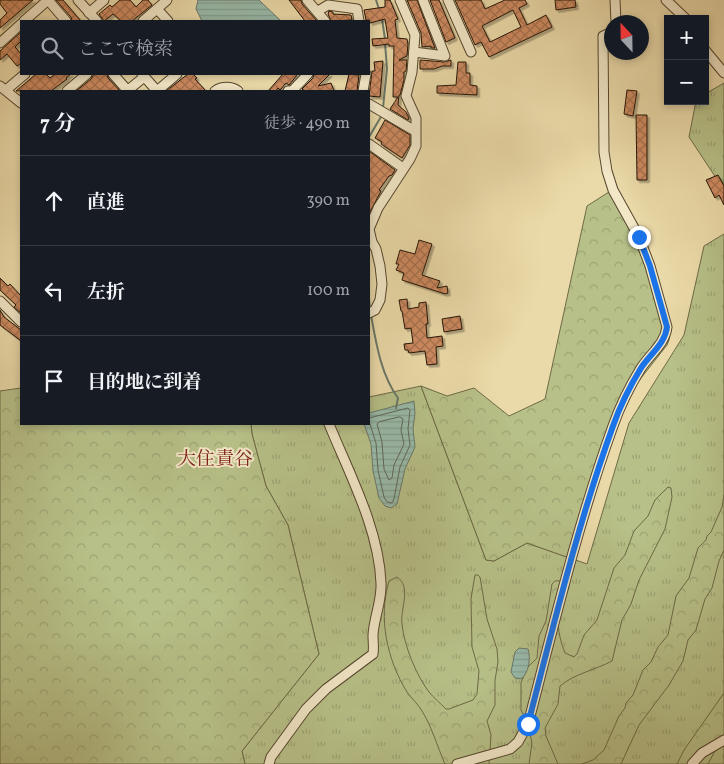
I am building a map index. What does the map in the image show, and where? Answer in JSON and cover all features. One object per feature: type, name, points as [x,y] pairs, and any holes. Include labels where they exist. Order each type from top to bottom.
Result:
[{"type":"street","points":[[25,20],[48,0],[65,20]]},
{"type":"street","points":[[78,0],[96,20]]},
{"type":"street","points":[[89,13],[104,0]]},
{"type":"street","points":[[144,20],[166,0]]},
{"type":"street","points":[[307,0],[324,20]]},
{"type":"street","points":[[370,226],[378,208],[416,146],[416,118],[406,96],[412,72],[415,35],[400,0]]},
{"type":"street","points":[[414,52],[445,56],[423,0]]},
{"type":"street","points":[[448,0],[471,52]]},
{"type":"street","points":[[615,0],[616,15]]},
{"type":"street","points":[[666,0],[682,15]]},
{"type":"street","points":[[318,11],[328,5],[357,9],[359,20]]},
{"type":"street","points":[[157,8],[167,20]]},
{"type":"street","points":[[0,43],[20,25]]},
{"type":"street","points":[[457,764],[510,749],[518,742],[528,724],[571,554],[614,424],[642,366],[666,335],[667,327],[650,266],[639,237],[613,190],[607,171],[604,152],[604,36]]},
{"type":"street","points":[[709,55],[724,73]]},
{"type":"street","points":[[20,102],[3,88],[23,75]]},
{"type":"street","points":[[68,90],[86,75]]},
{"type":"street","points":[[114,75],[127,90]]},
{"type":"street","points":[[129,90],[143,75],[156,90]]},
{"type":"street","points":[[158,90],[176,75]]},
{"type":"street","points":[[293,90],[307,75]]},
{"type":"street","points":[[364,90],[366,75]]},
{"type":"street","points":[[216,90],[228,87],[237,90]]},
{"type":"street","points":[[370,105],[415,131]]},
{"type":"street","points":[[370,146],[402,168]]},
{"type":"street","points":[[370,233],[378,258],[382,284],[380,300],[375,310],[370,312]]},
{"type":"street","points":[[2,306],[20,321]]},
{"type":"street","points":[[269,764],[271,757],[306,709],[326,689],[373,654],[373,636],[381,584],[379,562],[361,501],[329,425]]},
{"type":"street","points":[[692,764],[702,754],[724,740]]},
{"type":"green space","points":[[724,83],[724,190],[689,137],[695,105],[709,105],[709,92]]},
{"type":"green space","points":[[612,190],[652,274],[670,329],[669,340],[630,392],[603,454],[575,560],[527,543],[494,561],[486,560],[421,386],[447,396],[474,388],[509,416],[545,399],[587,206]]},
{"type":"green space","points":[[724,234],[724,764],[245,764],[242,751],[319,654],[288,525],[266,486],[251,425],[370,425],[370,397],[421,386],[486,560],[494,561],[527,543],[587,564],[629,423],[684,335],[704,246]]},
{"type":"green space","points":[[20,388],[20,425],[251,425],[266,486],[288,525],[319,654],[242,751],[245,764],[0,764],[0,391]]},
{"type":"green space","points":[[668,487],[671,488],[672,497],[665,529],[639,580],[631,604],[622,620],[612,661],[572,678],[560,686],[558,704],[545,728],[546,736],[558,764],[529,764],[532,743],[526,715],[521,710],[521,683],[527,668],[537,658],[539,636],[546,621],[552,584],[555,581],[561,581],[569,587],[559,609],[558,626],[565,653],[574,657],[584,635],[597,620],[614,568],[625,555],[634,531],[648,516],[655,500]]},
{"type":"green space","points":[[724,495],[724,550],[712,588],[705,599],[696,630],[688,640],[683,661],[669,685],[639,725],[621,764],[582,764],[593,760],[604,750],[619,716],[633,695],[643,670],[651,662],[658,647],[668,635],[676,596],[689,578],[698,548],[711,532],[722,507]]},
{"type":"green space","points":[[475,575],[480,577],[487,619],[497,649],[498,662],[495,680],[495,705],[487,721],[491,735],[489,764],[445,764],[426,717],[407,692],[394,666],[386,638],[384,609],[386,595],[389,581],[397,577],[404,586],[402,624],[411,660],[429,692],[446,709],[449,709],[473,700],[477,694],[479,671],[472,647],[471,599]]},
{"type":"green space","points":[[724,693],[724,734],[708,764],[677,764],[684,750]]},
{"type":"water","points":[[198,0],[259,0],[280,20],[202,20],[196,9]]},
{"type":"water","points":[[414,401],[413,429],[415,447],[405,469],[397,504],[391,508],[385,506],[379,498],[373,471],[371,444],[364,425],[370,425],[370,413]]},
{"type":"water","points":[[519,648],[528,649],[529,657],[528,669],[521,679],[515,678],[511,672],[515,652]]},
{"type":"building","points":[[0,0],[33,0],[0,28],[0,20],[7,13],[0,4]]},
{"type":"building","points":[[56,0],[63,0],[80,20],[72,20]]},
{"type":"building","points":[[120,0],[130,0],[136,7],[143,0],[148,0],[152,5],[133,20],[120,20],[113,14],[103,20],[99,14],[110,5],[112,7]]},
{"type":"building","points":[[289,0],[301,0],[302,4],[316,20],[304,20]]},
{"type":"building","points":[[385,0],[390,0],[398,19],[395,20],[397,38],[407,39],[407,56],[399,60],[407,60],[398,105],[406,112],[408,120],[390,109],[398,97],[393,97],[394,46],[389,46],[389,44],[373,46],[372,39],[388,38],[385,19],[370,23],[370,20],[366,20],[364,10],[385,7]]},
{"type":"building","points":[[407,0],[417,0],[435,48],[431,48],[431,46],[422,47],[421,33]]},
{"type":"building","points":[[430,0],[439,0],[455,38],[446,42]]},
{"type":"building","points":[[455,0],[481,0],[485,9],[505,0],[525,0],[527,4],[519,8],[527,25],[546,15],[552,27],[489,57],[481,42],[475,45]],"holes":[[[513,10],[521,27],[490,42],[482,26]]]},
{"type":"building","points":[[555,0],[575,0],[576,7],[556,10]]},
{"type":"building","points":[[329,11],[333,12],[333,14],[351,15],[352,20],[331,20],[328,14]]},
{"type":"building","points":[[20,33],[20,42],[15,47],[20,53],[20,64],[17,66],[7,54],[0,60],[0,51]]},
{"type":"building","points":[[420,60],[444,62],[451,60],[451,66],[420,69]]},
{"type":"building","points":[[383,61],[380,97],[370,96],[372,71],[375,71],[374,62]]},
{"type":"building","points":[[458,62],[466,62],[466,73],[470,73],[470,85],[477,86],[477,95],[437,93],[437,86],[456,85]]},
{"type":"building","points":[[35,75],[47,75],[50,78],[54,75],[70,75],[52,90],[16,91]]},
{"type":"building","points":[[93,75],[107,75],[119,90],[77,90]]},
{"type":"building","points":[[187,75],[194,75],[197,78],[195,79],[205,90],[167,90]]},
{"type":"building","points":[[282,75],[297,75],[289,85],[286,83],[280,90],[278,88],[277,90],[269,90]]},
{"type":"building","points":[[314,75],[329,75],[318,86],[331,83],[334,90],[302,89]]},
{"type":"building","points":[[349,75],[359,75],[357,90],[345,90]]},
{"type":"building","points":[[627,90],[637,91],[633,116],[624,114]]},
{"type":"building","points":[[636,115],[647,115],[647,180],[637,180]]},
{"type":"building","points":[[385,120],[410,135],[410,145],[402,158],[375,138]]},
{"type":"building","points":[[370,152],[395,170],[379,190],[381,191],[370,212]]},
{"type":"building","points":[[718,175],[724,186],[724,205],[719,195],[715,198],[706,180]]},
{"type":"building","points":[[419,240],[432,244],[422,275],[440,281],[437,288],[447,286],[448,293],[445,294],[402,280],[404,273],[396,270],[399,264],[396,264],[400,250],[415,254]]},
{"type":"building","points":[[0,278],[8,286],[10,284],[20,295],[20,312],[14,307],[16,305],[0,290]]},
{"type":"building","points":[[407,299],[408,309],[419,307],[419,303],[426,302],[427,338],[442,336],[443,346],[436,347],[437,364],[427,365],[425,351],[409,353],[408,350],[405,350],[404,344],[413,343],[411,328],[405,329],[399,300]]},
{"type":"building","points":[[0,310],[4,317],[20,329],[20,340],[0,325]]},
{"type":"building","points":[[460,316],[462,329],[444,332],[442,319]]},
{"type":"waterway","points":[[376,0],[379,9]]},
{"type":"waterway","points":[[382,19],[385,39]]},
{"type":"waterway","points":[[383,108],[387,69],[385,43]]},
{"type":"waterway","points":[[370,135],[382,115]]},
{"type":"waterway","points":[[371,315],[383,369],[398,398],[396,408]]},
{"type":"district","name":"大住責谷","points":[[215,460]]},
{"type":"route","points":[[528,724],[571,554],[614,424],[629,389],[642,366],[666,335],[667,327],[650,266],[639,237]]}]
